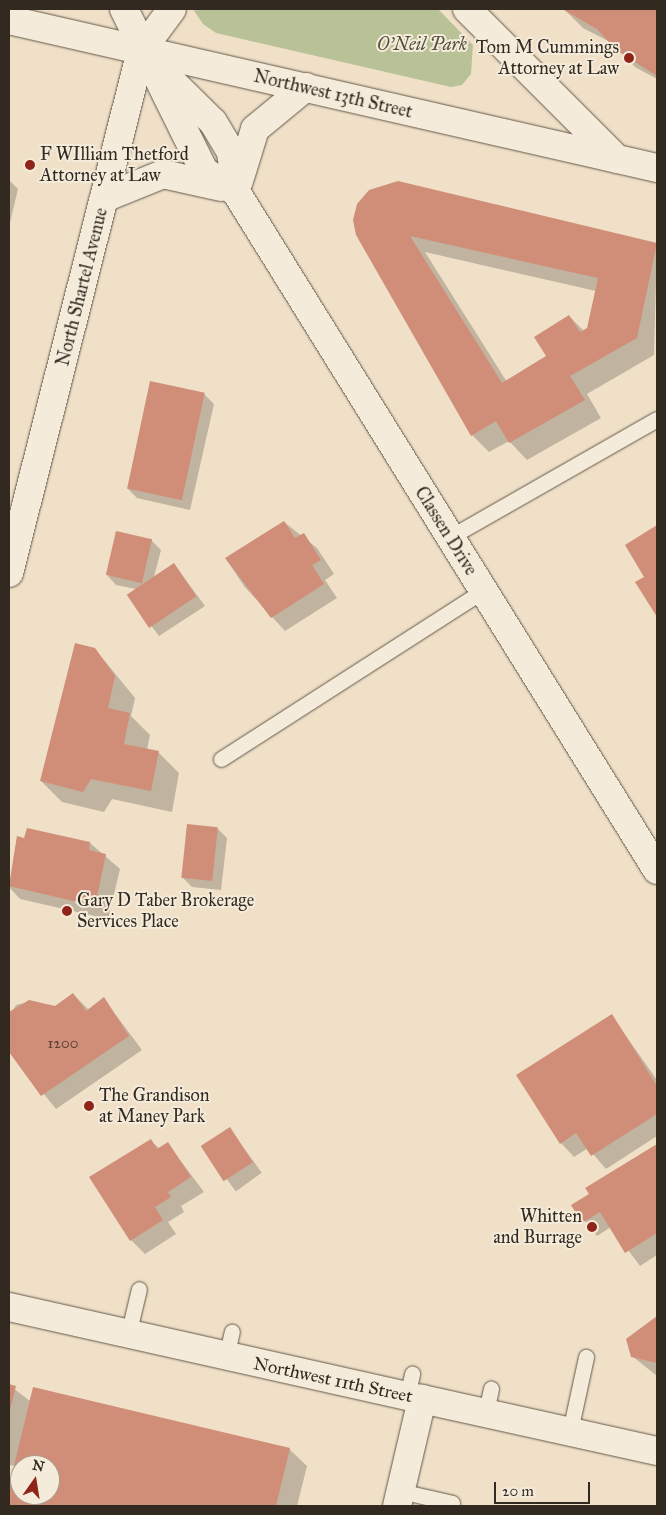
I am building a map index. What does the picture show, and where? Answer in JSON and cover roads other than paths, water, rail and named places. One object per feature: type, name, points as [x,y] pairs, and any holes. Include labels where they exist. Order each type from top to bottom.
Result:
[{"type":"street","name":"North Shartel Avenue","points":[[9,573],[141,51],[172,9]]},
{"type":"street","points":[[467,9],[617,158]]},
{"type":"street","name":"Classen Drive","points":[[128,13],[141,51],[214,122],[231,152],[236,192],[657,870]]},
{"type":"street","name":"Northwest 13th Street","points":[[9,20],[657,168]]},
{"type":"street","points":[[104,198],[163,174],[236,192],[255,128],[306,87]]},
{"type":"street","name":"Northwest 11th Street","points":[[9,1307],[128,1335],[229,1344],[414,1390],[488,1401],[570,1431],[657,1451]]},
{"type":"street","points":[[399,1499],[414,1390]]},
{"type":"lane","points":[[450,537],[657,418]]},
{"type":"lane","points":[[221,759],[483,591]]},
{"type":"lane","points":[[128,1335],[139,1289]]},
{"type":"lane","points":[[570,1431],[586,1357]]},
{"type":"lane","points":[[399,1499],[451,1504]]},
{"type":"place","name":"Tom M Cummings Attorney at Law","points":[[629,58]]},
{"type":"place","name":"F WIlliam Thetford Attorney at Law","points":[[30,165]]},
{"type":"place","name":"Gary D Taber Brokerage Services Place","points":[[67,911]]},
{"type":"place","name":"The Grandison at Maney Park","points":[[89,1106]]},
{"type":"place","name":"Whitten and Burrage","points":[[592,1227]]},
{"type":"park label","name":"O'Neil Park","points":[[422,44]]}]
